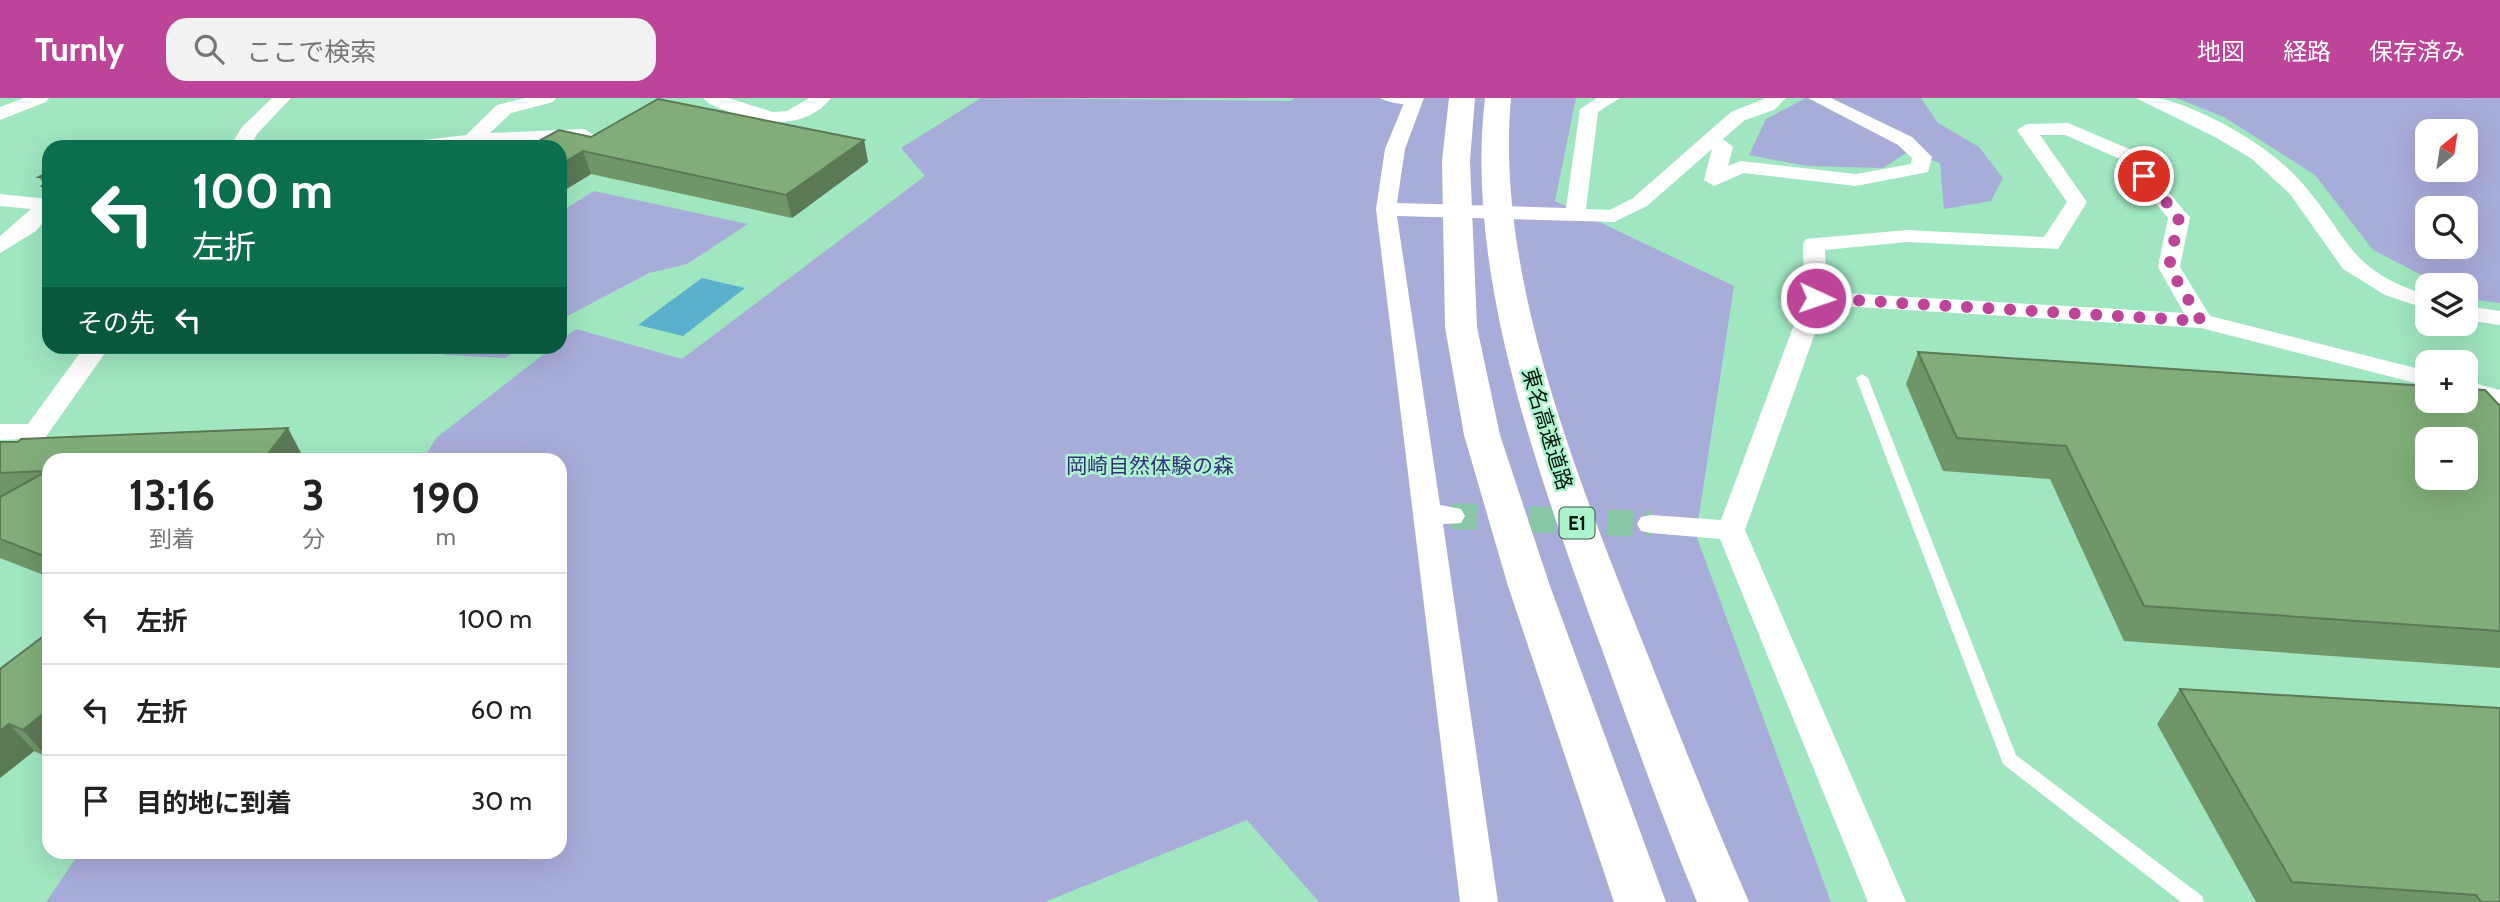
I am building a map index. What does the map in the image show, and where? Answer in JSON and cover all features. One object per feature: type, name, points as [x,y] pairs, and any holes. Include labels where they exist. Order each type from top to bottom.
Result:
[{"type":"highway","name":"東名高速道路","points":[[1478,113],[1455,234],[1461,327],[1482,435],[1529,586],[1640,902]]},
{"type":"highway","name":"東名高速道路","points":[[1478,113],[1495,162],[1501,236],[1520,337],[1549,442],[1600,587],[1723,902]]},
{"type":"street","points":[[0,114],[40,98]]},
{"type":"street","points":[[244,140],[282,98]]},
{"type":"street","points":[[472,140],[504,109],[547,98]]},
{"type":"street","points":[[712,98],[768,117],[792,115],[822,98]]},
{"type":"street","points":[[1571,216],[1589,109],[1611,98]]},
{"type":"street","points":[[1397,208],[1614,216],[1640,202],[1738,116],[1768,106],[1777,98]]},
{"type":"street","points":[[1711,140],[1723,147],[1714,180],[1741,167],[1856,180],[1921,168],[1922,157],[1905,141],[1816,98]]},
{"type":"street","points":[[2145,98],[2203,122],[2262,158],[2290,181],[2344,257],[2370,278],[2415,297]]},
{"type":"street","points":[[1415,100],[1395,149],[1397,208],[1438,514],[1479,902]]},
{"type":"street","points":[[1887,902],[1731,530],[1816,298],[1814,244],[1907,236],[2050,244],[2077,202],[2026,130],[2068,129],[2126,155],[2179,217],[2169,267],[2201,321]]},
{"type":"street","points":[[472,140],[584,135]]},
{"type":"street","points":[[0,200],[42,204]]},
{"type":"street","points":[[0,246],[28,226],[42,211]]},
{"type":"street","points":[[1816,298],[2201,321],[2415,376]]},
{"type":"street","points":[[2478,315],[2500,318]]},
{"type":"street","points":[[0,432],[36,432],[92,354]]},
{"type":"street","points":[[2478,392],[2500,398]]},
{"type":"street","points":[[1651,524],[1731,530]]},
{"type":"lane","points":[[1385,98],[1415,100]]},
{"type":"lane","points":[[1862,378],[2009,759],[2195,902]]},
{"type":"green space","name":"岡崎自然体験の森","points":[[981,98],[1291,101],[1294,98],[1576,98],[1555,201],[1734,286],[1696,535],[1831,902],[1319,902],[1247,820],[1045,902],[46,902],[75,859],[567,859],[567,453],[427,453],[436,438],[544,354],[567,354],[567,336],[576,329],[682,359],[925,176],[901,148]]},
{"type":"green space","points":[[1806,98],[1921,98],[1938,123],[1979,147],[2003,178],[1991,201],[1944,209],[1940,163],[1908,152],[1883,168],[1807,166],[1749,155],[1766,119]]},
{"type":"green space","points":[[2176,98],[2500,98],[2500,303],[2478,300],[2478,273],[2418,273],[2373,250],[2315,175],[2224,117]]},
{"type":"green space","points":[[594,191],[748,224],[687,264],[649,273],[567,316],[567,208]]},
{"type":"green space","points":[[445,354],[511,354],[505,358]]},
{"type":"shaded area","points":[[702,278],[745,288],[683,336],[638,325]]},
{"type":"building","points":[[658,99],[864,140],[786,195],[583,151],[567,161],[567,140],[541,140],[559,130],[591,137]]},
{"type":"building","points":[[1918,352],[2415,385],[2415,413],[2478,413],[2478,390],[2485,390],[2500,406],[2500,631],[2144,606],[2066,446],[1957,438]]},
{"type":"building","points":[[288,428],[268,453],[42,453],[42,471],[0,473],[0,442],[18,442],[21,439]]},
{"type":"building","points":[[42,474],[42,555],[0,539],[0,497]]},
{"type":"building","points":[[42,637],[42,715],[23,730],[9,724],[0,731],[0,669]]},
{"type":"building","points":[[2180,689],[2500,708],[2500,902],[2481,902],[2476,895],[2292,882]]},
{"type":"tunnel","points":[[1451,516],[1651,524]]},
{"type":"route","points":[[1816,298],[2201,321],[2169,267],[2179,217],[2144,176]]}]
